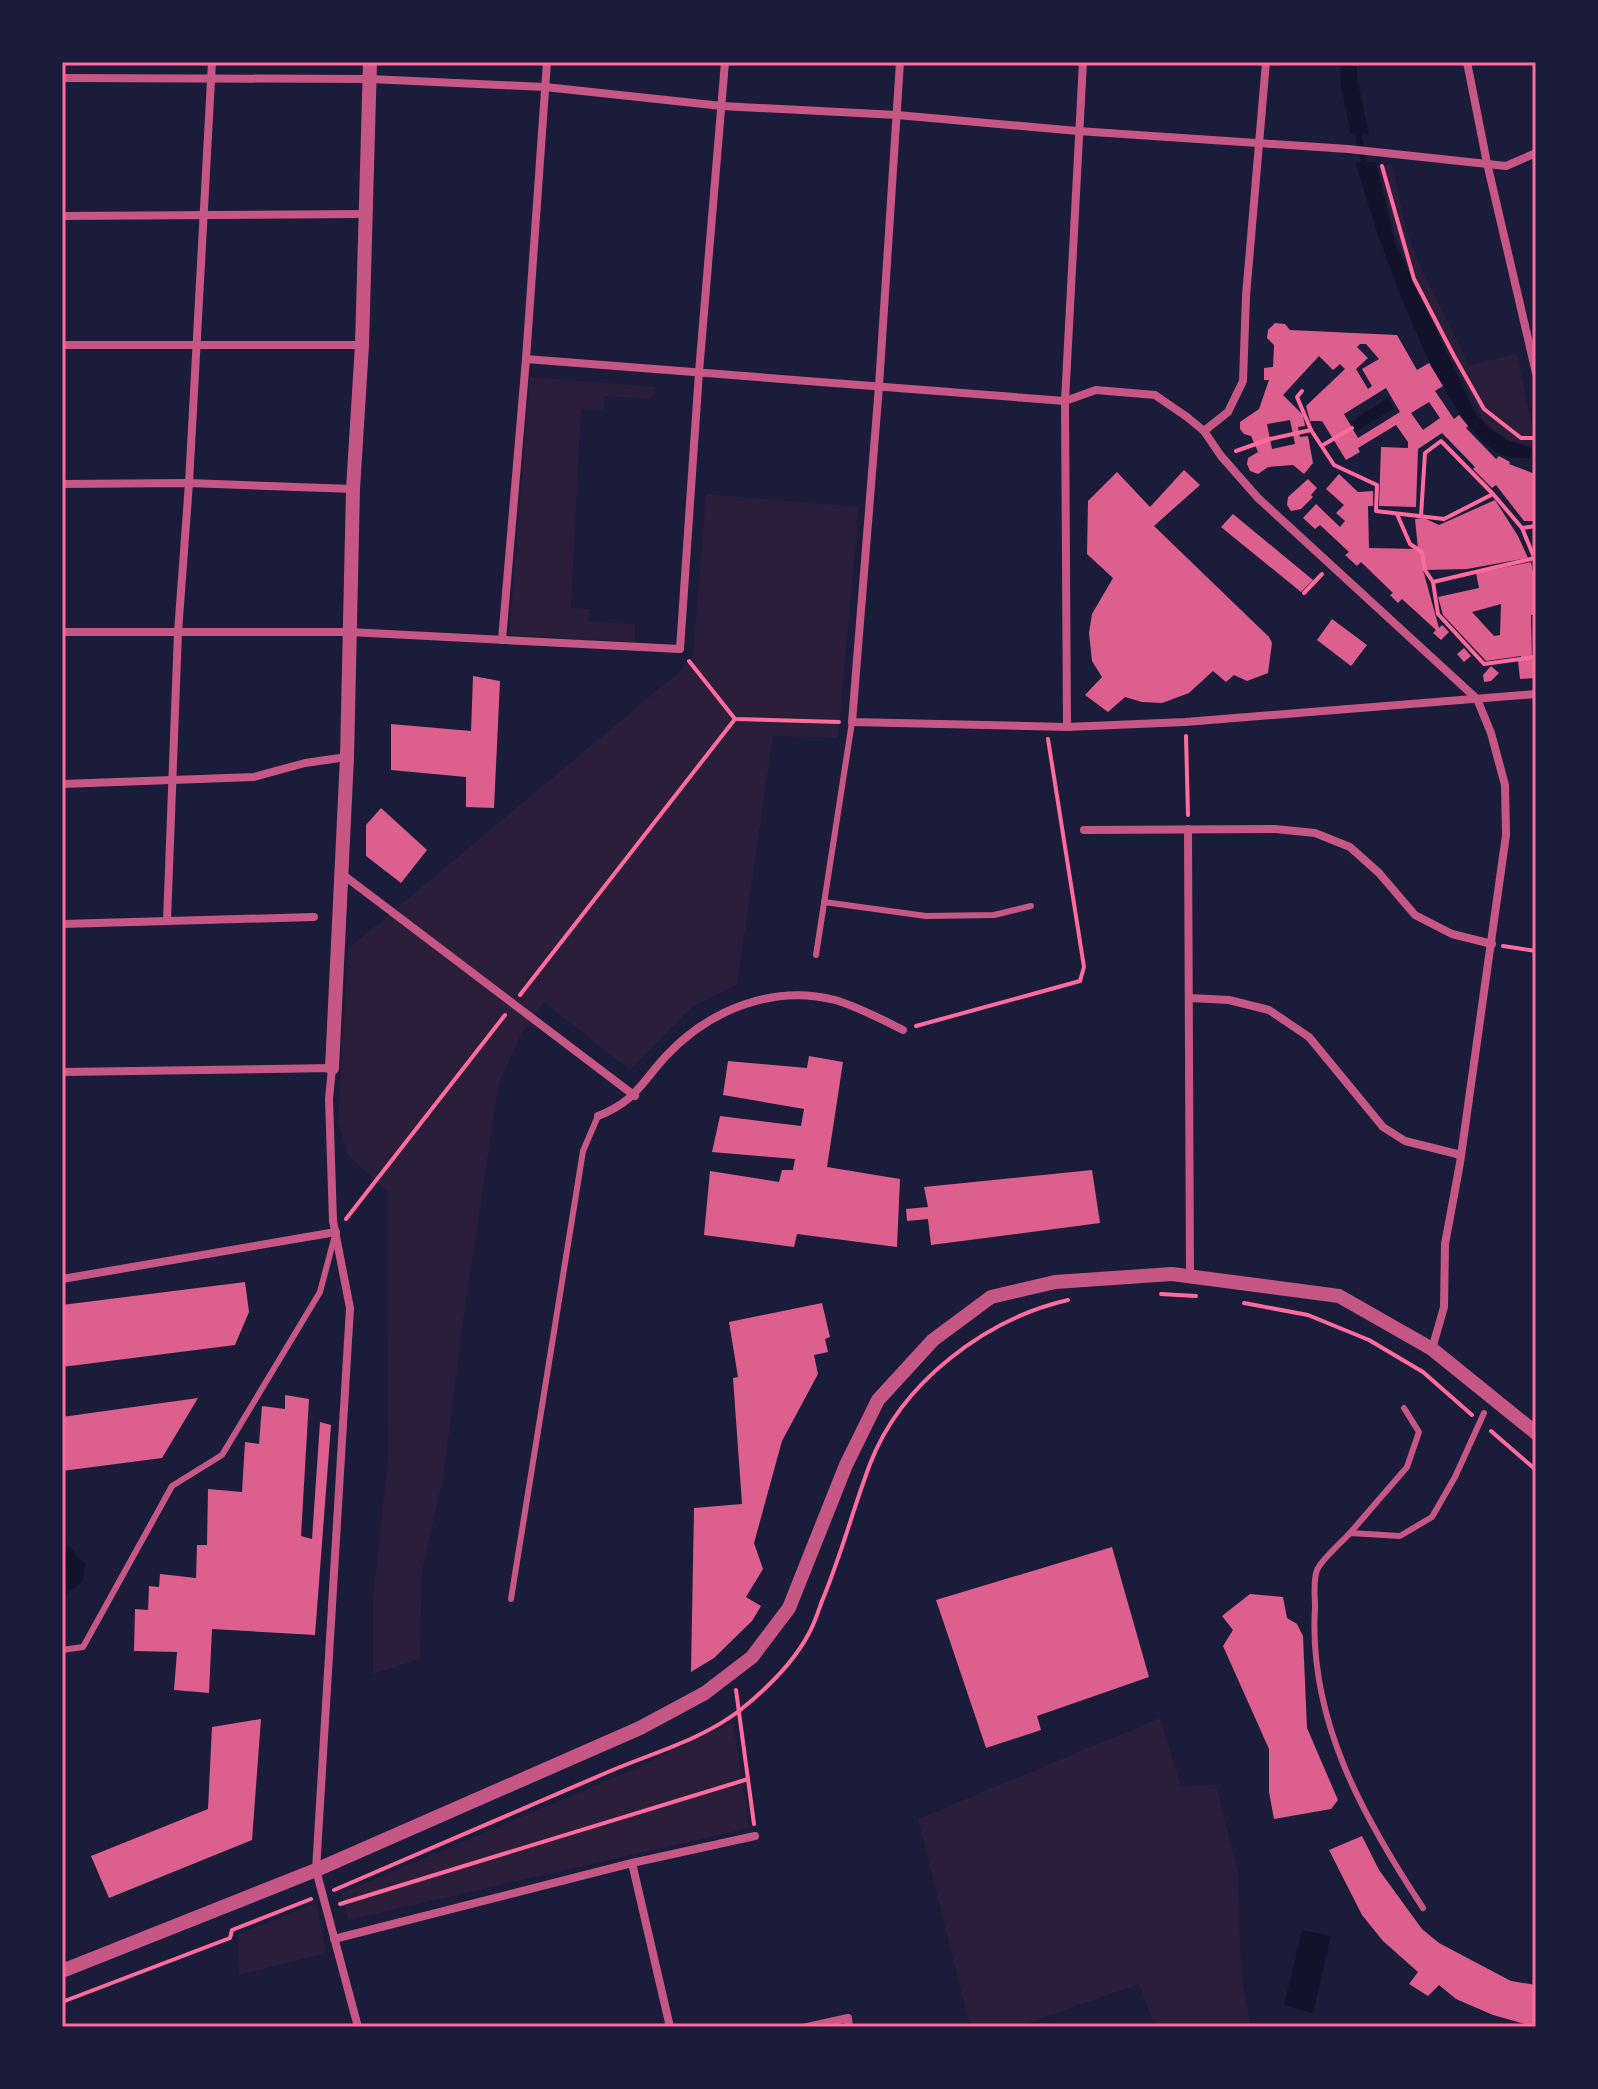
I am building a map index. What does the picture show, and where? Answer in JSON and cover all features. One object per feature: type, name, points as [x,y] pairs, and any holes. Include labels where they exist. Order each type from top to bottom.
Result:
[{"type":"street","points":[[167,921],[178,632],[212,62]]},
{"type":"street","points":[[358,2027],[316,1870],[350,1308],[333,1221],[329,1099],[347,757],[353,489],[362,345],[370,62]]},
{"type":"street","points":[[502,640],[547,62]]},
{"type":"street","points":[[62,632],[350,632],[680,649],[725,62]]},
{"type":"street","points":[[900,62],[879,386],[852,722],[1067,727],[1185,722],[1536,694]]},
{"type":"street","points":[[1067,727],[1065,401],[1083,62]]},
{"type":"street","points":[[1204,431],[1228,412],[1243,381],[1246,296],[1266,62]]},
{"type":"street","points":[[1467,62],[1536,373]]},
{"type":"street","points":[[62,78],[370,79],[545,87],[722,106],[897,115],[1078,131],[1259,142],[1506,166],[1536,153]]},
{"type":"street","points":[[62,216],[364,214]]},
{"type":"street","points":[[62,345],[362,345]]},
{"type":"street","points":[[526,359],[1065,401],[1096,390],[1155,395],[1204,431],[1221,456],[1258,498],[1477,699],[1491,733],[1505,785],[1506,835],[1461,1155],[1445,1244],[1444,1307],[1432,1349]]},
{"type":"street","points":[[62,484],[189,483],[353,489]]},
{"type":"street","points":[[62,784],[254,777],[305,763],[347,757]]},
{"type":"street","points":[[1188,829],[1190,1277]]},
{"type":"street","points":[[1084,830],[1275,829],[1315,833],[1350,847],[1379,873],[1415,915],[1452,934],[1492,944]]},
{"type":"street","points":[[342,874],[635,1096]]},
{"type":"street","points":[[62,924],[314,917]]},
{"type":"street","points":[[598,1116],[616,1109],[635,1096],[667,1054],[693,1030],[764,998],[785,995],[834,1000],[903,1030]]},
{"type":"street","points":[[1189,998],[1229,1000],[1269,1010],[1309,1037],[1383,1127],[1405,1141],[1461,1155]]},
{"type":"street","points":[[62,1072],[332,1068]]},
{"type":"street","points":[[62,1279],[336,1232]]},
{"type":"street","points":[[62,1971],[316,1870],[640,1728],[705,1693],[752,1657],[789,1608],[846,1465],[878,1400],[933,1340],[991,1297],[1055,1282],[1172,1274],[1339,1296],[1432,1349],[1536,1433]]},
{"type":"street","points":[[334,1939],[632,1863],[755,1836]]},
{"type":"street","points":[[632,1863],[670,2027]]},
{"type":"street","points":[[807,2027],[848,2023]]},
{"type":"lane","points":[[816,955],[852,722]]},
{"type":"lane","points":[[824,902],[926,916],[994,915],[1031,906]]},
{"type":"lane","points":[[511,1599],[583,1151],[598,1116]]},
{"type":"lane","points":[[62,1650],[83,1647],[172,1486],[222,1455],[320,1292],[336,1232]]},
{"type":"lane","points":[[1404,1408],[1419,1432],[1407,1467],[1317,1569],[1313,1629],[1333,1744],[1381,1844],[1423,1908]]},
{"type":"lane","points":[[1350,1533],[1400,1536],[1432,1517],[1484,1413]]},
{"type":"path","points":[[1376,152],[1414,279],[1454,356],[1484,409],[1521,438],[1536,438]]},
{"type":"path","points":[[1302,391],[1297,397],[1311,430],[1334,465],[1377,485],[1376,511],[1444,519],[1493,494]]},
{"type":"path","points":[[1322,446],[1352,428]]},
{"type":"path","points":[[1236,451],[1311,430]]},
{"type":"path","points":[[1421,516],[1425,453],[1441,441],[1522,528],[1536,560],[1433,582]]},
{"type":"path","points":[[1397,514],[1410,544],[1422,552],[1425,570],[1433,582],[1438,614],[1484,664],[1536,657]]},
{"type":"path","points":[[1522,528],[1536,526]]},
{"type":"path","points":[[680,649],[735,719]]},
{"type":"path","points":[[735,719],[852,722]]},
{"type":"path","points":[[336,1232],[735,719]]},
{"type":"path","points":[[1185,722],[1188,829]]},
{"type":"path","points":[[903,1030],[1080,981],[1084,967],[1049,754]]},
{"type":"path","points":[[1492,944],[1536,951]]},
{"type":"path","points":[[733,1671],[755,1836]]},
{"type":"path","points":[[326,1908],[748,1779]]},
{"type":"shaded area","points":[[1340,62],[1356,62],[1369,135],[1351,134],[1341,86]]},
{"type":"shaded area","points":[[1355,162],[1376,162],[1395,243],[1474,411],[1500,436],[1532,448],[1530,458],[1505,456],[1485,443],[1465,421],[1446,392],[1399,292]]},
{"type":"shaded area","points":[[1392,164],[1405,225],[1418,262],[1469,365],[1517,354],[1536,446],[1508,440],[1483,421],[1433,321],[1395,234],[1378,165]]},
{"type":"shaded area","points":[[530,377],[656,387],[651,399],[604,396],[604,410],[581,410],[571,608],[589,609],[589,621],[635,624],[635,642],[509,635]]},
{"type":"shaded area","points":[[1388,398],[1394,408],[1357,431],[1351,422]]},
{"type":"shaded area","points":[[706,494],[859,507],[838,738],[773,736],[737,985],[692,1007],[630,1070],[544,1002],[520,1037],[499,1082],[443,1479],[422,1571],[420,1659],[373,1674],[373,1597],[388,1460],[387,1191],[348,1155],[338,1123],[348,949],[680,671],[693,655]]},
{"type":"shaded area","points":[[62,1539],[85,1564],[82,1582],[62,1598]]},
{"type":"shaded area","points":[[1160,1718],[1181,1786],[1216,1785],[1238,1872],[1241,1975],[1251,2027],[1155,2027],[1139,1984],[1017,2027],[970,2027],[918,1819]]},
{"type":"shaded area","points":[[733,1722],[749,1828],[348,1920],[342,1893],[632,1770]]},
{"type":"shaded area","points":[[317,1903],[326,1953],[239,1975],[238,1934]]},
{"type":"shaded area","points":[[1302,1930],[1331,1936],[1313,2013],[1284,2005]]},
{"type":"building","points":[[1275,323],[1285,324],[1290,330],[1397,335],[1417,370],[1429,363],[1443,386],[1435,391],[1454,419],[1459,415],[1468,426],[1466,428],[1496,459],[1499,456],[1509,464],[1535,474],[1536,521],[1524,521],[1496,485],[1492,488],[1442,433],[1418,449],[1416,507],[1379,506],[1381,447],[1408,448],[1408,442],[1396,425],[1358,448],[1360,452],[1346,460],[1322,421],[1310,421],[1306,406],[1345,369],[1340,364],[1333,370],[1319,356],[1283,395],[1303,415],[1305,426],[1298,427],[1300,437],[1308,436],[1313,463],[1304,474],[1293,465],[1268,467],[1258,474],[1250,471],[1248,458],[1258,452],[1251,436],[1240,429],[1240,422],[1259,409],[1269,380],[1264,380],[1264,368],[1273,367],[1274,345],[1267,338],[1268,330]],"holes":[[[1366,344],[1379,359],[1362,369],[1372,386],[1368,389],[1356,369],[1368,358],[1357,347]],[[1386,388],[1400,412],[1358,438],[1344,414]],[[1429,402],[1440,418],[1423,430],[1411,413]],[[1290,420],[1295,444],[1272,449],[1267,424]]]},
{"type":"building","points":[[1184,470],[1200,485],[1154,526],[1269,637],[1272,643],[1268,673],[1247,681],[1234,675],[1226,682],[1213,671],[1189,693],[1162,703],[1125,697],[1108,712],[1085,695],[1102,677],[1092,661],[1089,633],[1092,614],[1113,578],[1087,554],[1088,501],[1117,472],[1150,507]]},
{"type":"building","points":[[1339,474],[1358,492],[1373,491],[1373,506],[1368,506],[1369,548],[1418,549],[1415,519],[1424,518],[1439,525],[1495,500],[1528,558],[1467,569],[1423,570],[1439,628],[1442,625],[1449,632],[1441,640],[1433,633],[1436,630],[1402,599],[1398,603],[1390,595],[1393,593],[1361,562],[1357,566],[1345,555],[1349,552],[1320,525],[1315,529],[1303,518],[1316,504],[1340,527],[1345,521],[1336,513],[1344,505],[1326,489]]},
{"type":"building","points":[[1308,479],[1317,488],[1311,495],[1313,497],[1301,509],[1291,511],[1287,505],[1288,497]]},
{"type":"building","points":[[1233,514],[1313,580],[1301,592],[1221,527]]},
{"type":"building","points":[[1531,562],[1536,587],[1536,614],[1531,615],[1535,678],[1520,679],[1518,661],[1521,661],[1521,656],[1486,661],[1443,615],[1438,597],[1479,588],[1476,573]],"holes":[[[1501,604],[1500,635],[1494,636],[1472,612]]]},
{"type":"building","points":[[1332,619],[1367,645],[1351,666],[1317,640]]},
{"type":"building","points":[[1464,648],[1471,656],[1464,662],[1457,654]]},
{"type":"building","points":[[1491,666],[1499,673],[1491,681],[1484,682],[1483,675]]},
{"type":"building","points":[[473,676],[500,681],[494,808],[466,807],[466,777],[391,770],[391,724],[471,731]]},
{"type":"building","points":[[381,808],[427,850],[401,883],[366,856],[366,825]]},
{"type":"building","points":[[809,1056],[843,1062],[827,1167],[900,1179],[897,1247],[797,1234],[794,1247],[704,1235],[710,1171],[779,1182],[782,1170],[793,1170],[795,1159],[712,1152],[720,1116],[801,1126],[804,1109],[723,1095],[728,1061],[807,1068]]},
{"type":"building","points":[[1092,1170],[1100,1223],[931,1245],[928,1219],[907,1221],[906,1209],[928,1207],[924,1187]]},
{"type":"building","points":[[245,1282],[249,1312],[235,1345],[62,1367],[62,1305]]},
{"type":"building","points":[[822,1303],[830,1337],[825,1339],[828,1352],[814,1355],[818,1374],[782,1441],[754,1543],[763,1569],[746,1597],[761,1606],[752,1621],[714,1658],[691,1672],[694,1508],[742,1504],[733,1378],[738,1377],[729,1322]]},
{"type":"building","points":[[285,1395],[309,1399],[301,1536],[312,1539],[320,1422],[331,1425],[315,1635],[212,1629],[209,1693],[174,1690],[177,1652],[134,1651],[135,1609],[148,1610],[149,1586],[159,1587],[160,1574],[196,1578],[197,1545],[207,1545],[208,1489],[242,1492],[245,1442],[259,1444],[262,1406],[285,1409]]},
{"type":"building","points":[[198,1398],[162,1458],[62,1471],[62,1417]]},
{"type":"building","points":[[1112,1547],[1149,1677],[1037,1716],[1041,1730],[986,1748],[936,1600]]},
{"type":"building","points":[[1250,1594],[1283,1597],[1287,1618],[1297,1624],[1303,1636],[1307,1728],[1338,1800],[1331,1809],[1274,1819],[1269,1792],[1269,1749],[1223,1646],[1233,1630],[1222,1616]]},
{"type":"building","points":[[261,1719],[252,1840],[109,1898],[91,1856],[208,1809],[212,1727]]},
{"type":"building","points":[[1362,1836],[1379,1870],[1422,1929],[1439,1943],[1511,1981],[1536,1985],[1536,2027],[1493,2015],[1456,1999],[1439,1985],[1428,1996],[1409,1984],[1418,1972],[1383,1941],[1362,1915],[1329,1850]]},
{"type":"waterway","points":[[1357,128],[1365,168]]}]
